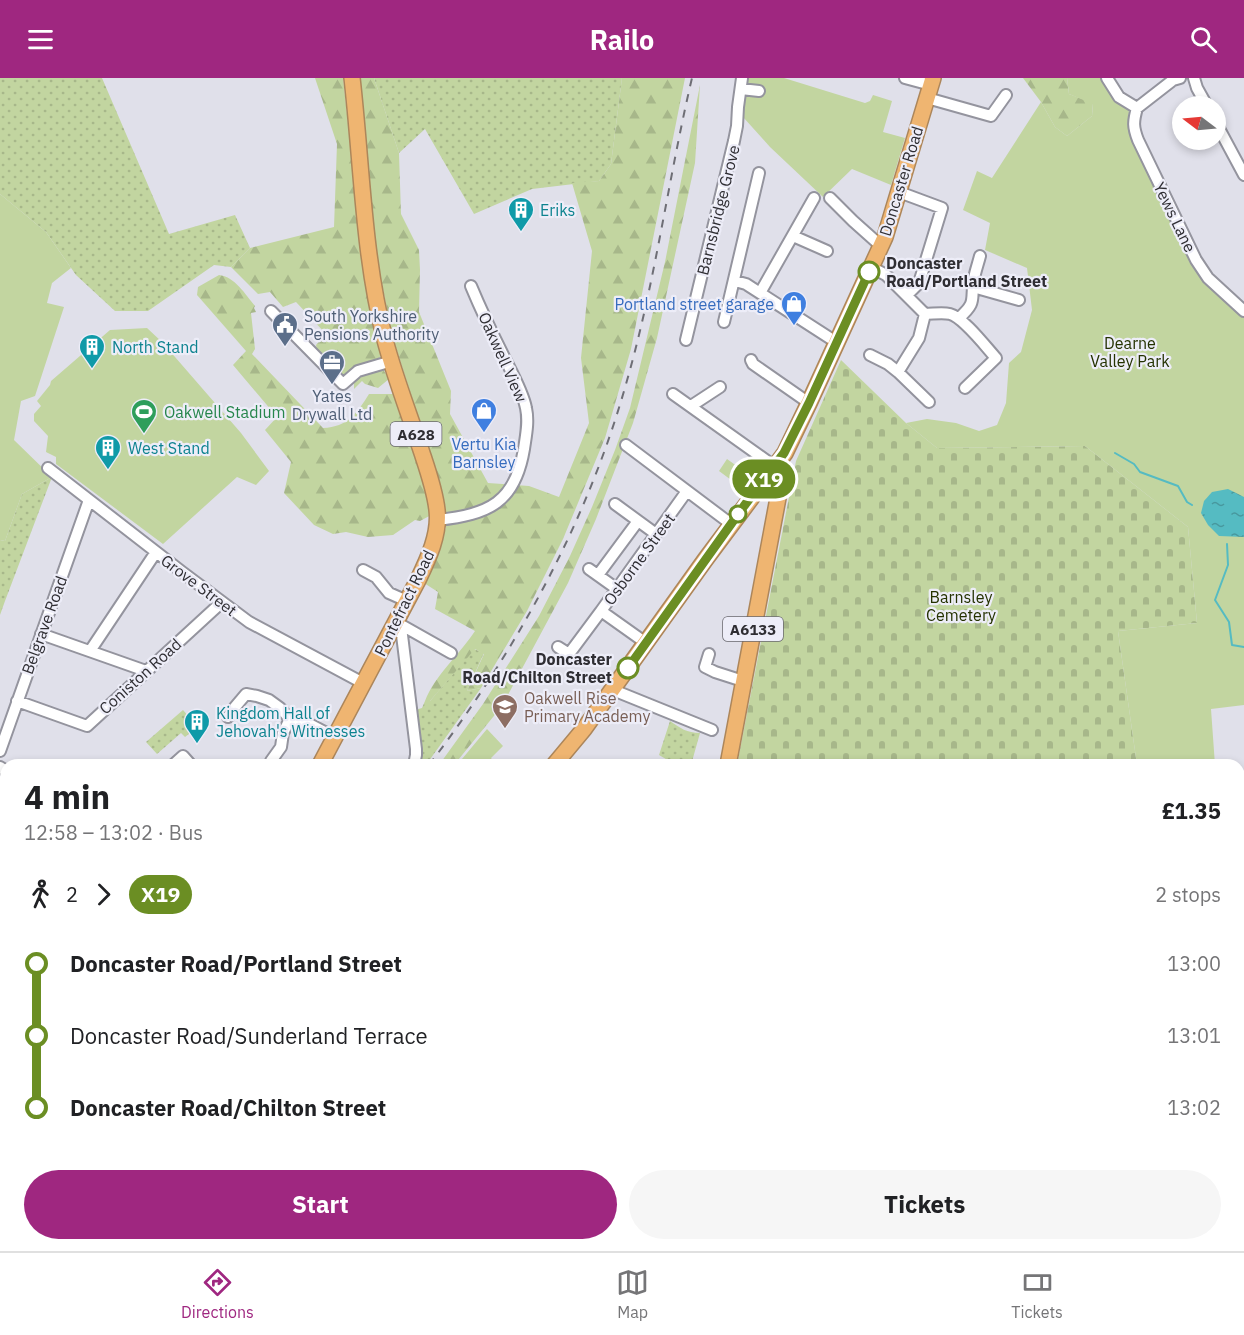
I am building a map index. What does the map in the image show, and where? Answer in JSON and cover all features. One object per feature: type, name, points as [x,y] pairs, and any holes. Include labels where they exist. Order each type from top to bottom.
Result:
[{"type":"highway","name":"Pontefract Road","points":[[323,759],[426,563],[438,520],[436,500],[427,468],[381,322],[369,251],[352,78]]},
{"type":"highway","name":"Doncaster Road","points":[[560,759],[784,453],[881,246],[930,87]]},
{"type":"highway","name":"A6133","points":[[729,759],[780,488],[784,453]]},
{"type":"highway","points":[[760,485],[766,483],[780,488],[779,474],[774,466]]},
{"type":"street","points":[[905,78],[930,87],[991,116],[1006,95]]},
{"type":"street","points":[[1107,78],[1119,97],[1137,108],[1175,79]]},
{"type":"street","points":[[1194,78],[1201,96]]},
{"type":"street","name":"Barnsbridge Grove","points":[[684,333],[734,141],[742,83],[759,91]]},
{"type":"street","name":"Yews Lane","points":[[1137,108],[1133,121],[1138,141],[1196,260],[1208,278],[1244,311]]},
{"type":"street","points":[[1226,141],[1244,175]]},
{"type":"street","points":[[724,322],[759,173]]},
{"type":"street","points":[[899,192],[942,208],[919,283],[907,295]]},
{"type":"street","points":[[760,293],[814,198]]},
{"type":"street","points":[[830,198],[881,246]]},
{"type":"street","points":[[793,236],[827,251]]},
{"type":"street","points":[[959,318],[970,306],[973,298],[974,280],[980,256]]},
{"type":"street","points":[[871,267],[885,275],[925,314],[944,314],[959,318],[996,358],[965,388]]},
{"type":"street","points":[[735,281],[746,284],[836,342]]},
{"type":"street","name":"Oakwell View","points":[[438,520],[480,513],[502,498],[514,484],[519,472],[528,427],[526,406],[471,286]]},
{"type":"street","points":[[973,287],[1019,300]]},
{"type":"street","points":[[271,311],[343,384],[358,371],[392,361]]},
{"type":"street","points":[[898,372],[919,338],[925,314]]},
{"type":"street","points":[[870,355],[888,364],[929,402]]},
{"type":"street","points":[[751,360],[809,403]]},
{"type":"street","points":[[691,406],[720,387]]},
{"type":"street","points":[[673,394],[774,466]]},
{"type":"street","points":[[626,445],[731,524]]},
{"type":"street","name":"Grove Street","points":[[48,468],[249,622],[363,683]]},
{"type":"street","name":"Osborne Street","points":[[646,643],[601,611],[687,491]]},
{"type":"street","name":"Belgrave Road","points":[[0,751],[89,500]]},
{"type":"street","points":[[615,504],[656,534]]},
{"type":"street","points":[[617,589],[594,572],[638,521]]},
{"type":"street","points":[[90,651],[156,552]]},
{"type":"street","points":[[363,570],[380,580],[389,592],[407,601]]},
{"type":"street","name":"Coniston Road","points":[[17,701],[87,726],[222,602]]},
{"type":"street","points":[[558,647],[569,654],[601,611]]},
{"type":"street","points":[[394,625],[452,653]]},
{"type":"street","points":[[394,625],[402,635],[416,749],[415,759]]},
{"type":"street","points":[[41,634],[146,671]]},
{"type":"street","points":[[709,654],[705,667],[743,681]]},
{"type":"street","points":[[613,688],[712,730]]},
{"type":"street","points":[[228,717],[246,694],[269,700],[290,719],[311,725],[334,737]]},
{"type":"street","points":[[272,759],[281,747],[283,732],[290,719]]},
{"type":"green space","points":[[0,78],[102,78],[169,234],[235,215],[250,248],[231,267],[214,265],[148,311],[115,311],[76,275],[46,232],[0,194]]},
{"type":"green space","points":[[315,78],[343,78],[362,251],[382,355],[377,360],[352,368],[345,375],[335,371],[323,359],[316,345],[326,334],[296,302],[283,307],[270,292],[258,294],[231,267],[250,248],[334,227],[337,144]]},
{"type":"green space","points":[[357,78],[374,78],[399,153],[401,214],[419,250],[419,312],[451,391],[450,414],[488,483],[529,486],[559,497],[589,423],[581,358],[592,251],[572,183],[599,181],[611,164],[622,78],[685,78],[631,349],[605,438],[563,539],[527,611],[481,688],[467,691],[484,654],[475,649],[430,701],[425,701],[429,691],[475,631],[435,609],[438,592],[424,583],[425,573],[446,528],[435,470],[392,335],[376,253]]},
{"type":"green space","points":[[374,78],[622,78],[611,164],[599,181],[532,189],[474,214],[425,129],[399,153]]},
{"type":"green space","points":[[746,78],[784,78],[865,103],[870,101],[873,95],[892,101],[883,132],[905,138],[891,185],[852,169],[823,197],[770,147],[743,117]]},
{"type":"green space","points":[[1023,78],[1067,78],[1069,94],[1093,103],[1092,116],[1067,136],[1055,127],[1041,102]]},
{"type":"green space","name":"Dearne Valley Park","points":[[1067,78],[1103,78],[1113,96],[1129,110],[1128,128],[1182,242],[1244,316],[1244,705],[1211,709],[1215,759],[1136,759],[1118,631],[1197,623],[1188,527],[1085,446],[937,448],[906,423],[927,419],[956,423],[979,431],[997,425],[1006,403],[1009,363],[1021,352],[1032,310],[1027,268],[985,250],[990,223],[963,210],[977,171],[992,178],[1041,102],[1055,127],[1067,136],[1092,116],[1093,104],[1069,94]]},
{"type":"green space","points":[[700,85],[695,163],[657,338],[633,423],[596,519],[568,583],[502,706],[459,759],[443,759],[483,704],[539,616],[592,507],[630,408],[665,262]]},
{"type":"green space","points":[[0,194],[46,232],[71,268],[52,283],[47,303],[64,307],[35,396],[21,401],[14,440],[52,477],[22,494],[5,541],[0,540]]},
{"type":"green space","points":[[219,275],[235,282],[255,306],[256,312],[251,313],[255,349],[252,354],[323,428],[339,425],[351,418],[369,394],[395,394],[433,514],[420,521],[415,520],[393,535],[368,537],[346,532],[333,534],[314,525],[284,493],[291,462],[265,430],[277,417],[233,365],[246,351],[197,295],[198,287]]},
{"type":"green space","name":"Oakwell Stadium","points":[[147,328],[162,342],[241,433],[269,471],[256,485],[237,477],[163,544],[56,464],[56,457],[46,452],[48,436],[34,421],[34,414],[41,406],[37,401],[51,381],[110,330]]},
{"type":"green space","name":"Barnsley Cemetery","points":[[841,360],[906,423],[937,448],[1085,446],[1188,527],[1197,623],[1118,631],[1136,759],[738,759],[796,461]]},
{"type":"green space","points":[[383,369],[389,379],[378,388],[362,381],[354,389],[354,381],[361,375]]},
{"type":"green space","points":[[727,459],[755,479],[746,491],[719,471]]},
{"type":"green space","points":[[52,477],[0,615],[0,540],[5,541],[22,494]]},
{"type":"green space","points":[[474,649],[484,653],[467,691],[481,688],[430,759],[417,759],[415,710],[422,708],[425,701],[430,701]]},
{"type":"green space","points":[[183,710],[198,727],[185,737],[181,733],[157,754],[146,742]]},
{"type":"green space","points":[[670,721],[687,731],[700,733],[693,759],[666,759],[659,755]]},
{"type":"green space","points":[[487,729],[503,746],[492,759],[462,759]]},
{"type":"water","points":[[1228,489],[1244,497],[1244,537],[1219,536],[1208,525],[1201,513],[1204,501],[1212,492]]},
{"type":"waterway","points":[[1115,453],[1134,464],[1140,472],[1178,486],[1187,502],[1192,505]]},
{"type":"waterway","points":[[1227,544],[1228,565],[1215,600],[1229,622],[1232,645],[1244,647]]},
{"type":"railway","points":[[433,759],[491,677],[546,584],[591,486],[610,436],[636,346],[692,78]]},
{"type":"bus line","name":"X19","points":[[628,668],[784,453],[869,272]]},
{"type":"place","name":"Eriks","points":[[521,233]]},
{"type":"place","name":"Doncaster Road/Portland Street","points":[[869,272]]},
{"type":"place","name":"Portland street garage","points":[[794,327]]},
{"type":"place","name":"South Yorkshire Pensions Authority","points":[[285,348]]},
{"type":"place","name":"North Stand","points":[[92,370]]},
{"type":"place","name":"Yates Drywall Ltd","points":[[332,386]]},
{"type":"place","name":"Vertu Kia Barnsley","points":[[484,434]]},
{"type":"place","name":"Oakwell Stadium","points":[[144,435]]},
{"type":"place","name":"West Stand","points":[[108,471]]},
{"type":"place","name":"Doncaster Road/Chilton Street","points":[[628,668]]},
{"type":"place","name":"Oakwell Rise Primary Academy","points":[[505,730]]},
{"type":"place","name":"Kingdom Hall of Jehovah's Witnesses","points":[[197,745]]}]
